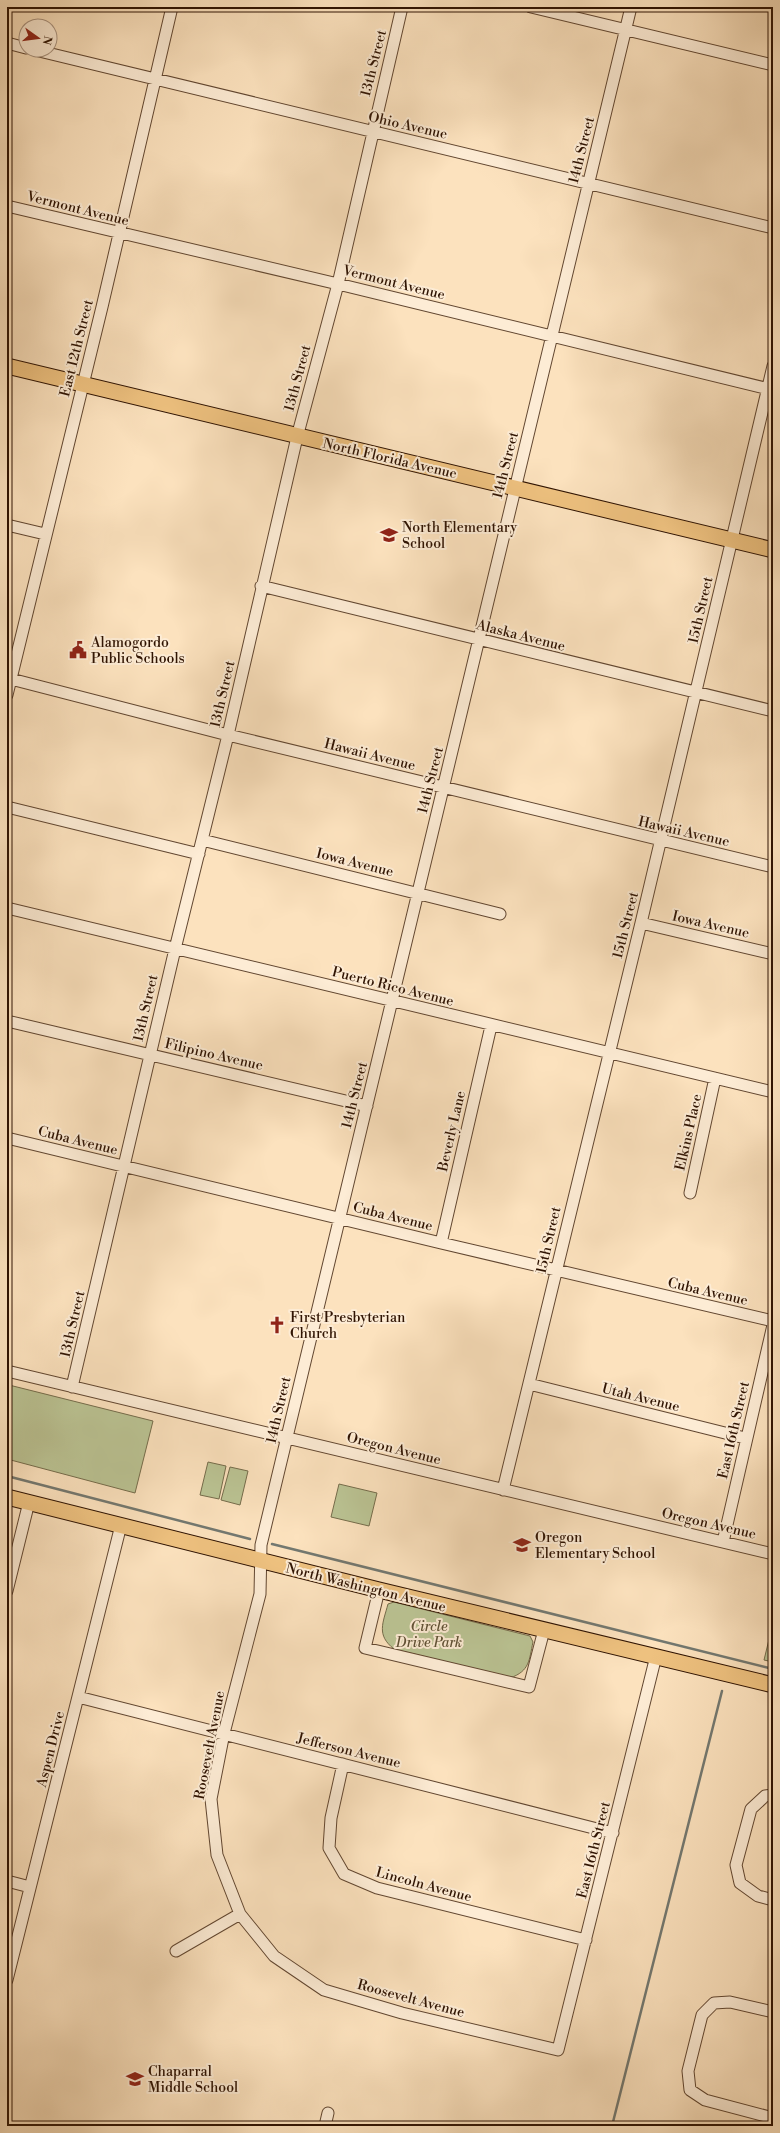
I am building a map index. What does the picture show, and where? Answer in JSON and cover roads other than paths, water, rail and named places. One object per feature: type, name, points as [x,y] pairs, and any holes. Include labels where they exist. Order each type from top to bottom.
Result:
[{"type":"main road","name":"North Florida Avenue","points":[[7,366],[83,386],[515,487],[773,550]]},
{"type":"main road","name":"North Washington Avenue","points":[[7,1497],[379,1590],[773,1685]]},
{"type":"street","name":"East 12th Street","points":[[7,695],[9,678],[83,386],[172,7]]},
{"type":"street","name":"13th Street","points":[[72,1387],[175,949],[228,735],[261,586],[297,437],[338,284],[402,7]]},
{"type":"street","points":[[530,7],[773,65]]},
{"type":"street","name":"14th Street","points":[[260,1560],[261,1545],[339,1218],[444,788],[631,7]]},
{"type":"street","points":[[7,43],[18,46]]},
{"type":"street","name":"Ohio Avenue","points":[[58,56],[773,228]]},
{"type":"street","name":"Vermont Avenue","points":[[7,206],[119,234],[338,284],[770,389]]},
{"type":"street","name":"15th Street","points":[[503,1490],[608,1053],[641,923],[732,540],[770,389],[773,366]]},
{"type":"street","points":[[7,525],[45,534]]},
{"type":"street","name":"Alaska Avenue","points":[[261,586],[479,641],[773,711]]},
{"type":"street","name":"Hawaii Avenue","points":[[9,678],[228,735],[660,841],[773,867]]},
{"type":"street","points":[[7,807],[199,854]]},
{"type":"street","name":"Iowa Avenue","points":[[202,840],[500,914]]},
{"type":"street","name":"Puerto Rico Avenue","points":[[7,908],[491,1026],[773,1092]]},
{"type":"street","name":"Iowa Avenue","points":[[641,923],[773,954]]},
{"type":"street","name":"Filipino Avenue","points":[[7,1021],[367,1106]]},
{"type":"street","name":"Beverly Lane","points":[[441,1243],[491,1026]]},
{"type":"street","name":"Elkins Place","points":[[690,1192],[715,1078]]},
{"type":"street","name":"Cuba Avenue","points":[[7,1138],[441,1243],[773,1321]]},
{"type":"street","name":"East 16th Street","points":[[722,1542],[745,1438],[773,1325]]},
{"type":"street","name":"Oregon Avenue","points":[[7,1371],[773,1554]]},
{"type":"street","name":"Utah Avenue","points":[[529,1384],[745,1438]]},
{"type":"street","points":[[7,1591],[29,1502]]},
{"type":"street","name":"Aspen Drive","points":[[7,1980],[121,1525]]},
{"type":"street","name":"Roosevelt Avenue","points":[[260,1560],[260,1594],[224,1733],[211,1799],[217,1855],[240,1914],[274,1956],[324,1990],[402,2013],[558,2050]]},
{"type":"street","points":[[379,1590],[364,1648],[529,1687],[544,1630]]},
{"type":"street","name":"East 16th Street","points":[[558,2050],[656,1656]]},
{"type":"street","name":"Jefferson Avenue","points":[[78,1698],[224,1733],[613,1833]]},
{"type":"street","name":"Lincoln Avenue","points":[[343,1764],[330,1818],[329,1848],[344,1874],[377,1888],[586,1940]]},
{"type":"street","points":[[773,1795],[765,1796],[751,1809],[736,1865],[740,1883],[758,1896],[773,1900]]},
{"type":"street","points":[[7,1882],[30,1887]]},
{"type":"street","points":[[176,1951],[240,1914]]},
{"type":"street","points":[[773,2012],[730,2002],[714,2004],[702,2015],[688,2071],[690,2090],[705,2100],[773,2118]]},
{"type":"street","points":[[325,2126],[328,2113]]},
{"type":"waterway","points":[[7,1476],[250,1539]]},
{"type":"waterway","points":[[272,1544],[773,1669]]},
{"type":"waterway","points":[[612,2126],[722,1691]]},
{"type":"place","name":"North Elementary School","points":[[389,535]]},
{"type":"place","name":"Alamogordo Public Schools","points":[[78,650]]},
{"type":"place","name":"First Presbyterian Church","points":[[277,1325]]},
{"type":"place","name":"Oregon Elementary School","points":[[522,1545]]},
{"type":"place","name":"Chaparral Middle School","points":[[135,2079]]},
{"type":"park label","name":"Circle Drive Park","points":[[429,1634]]}]
